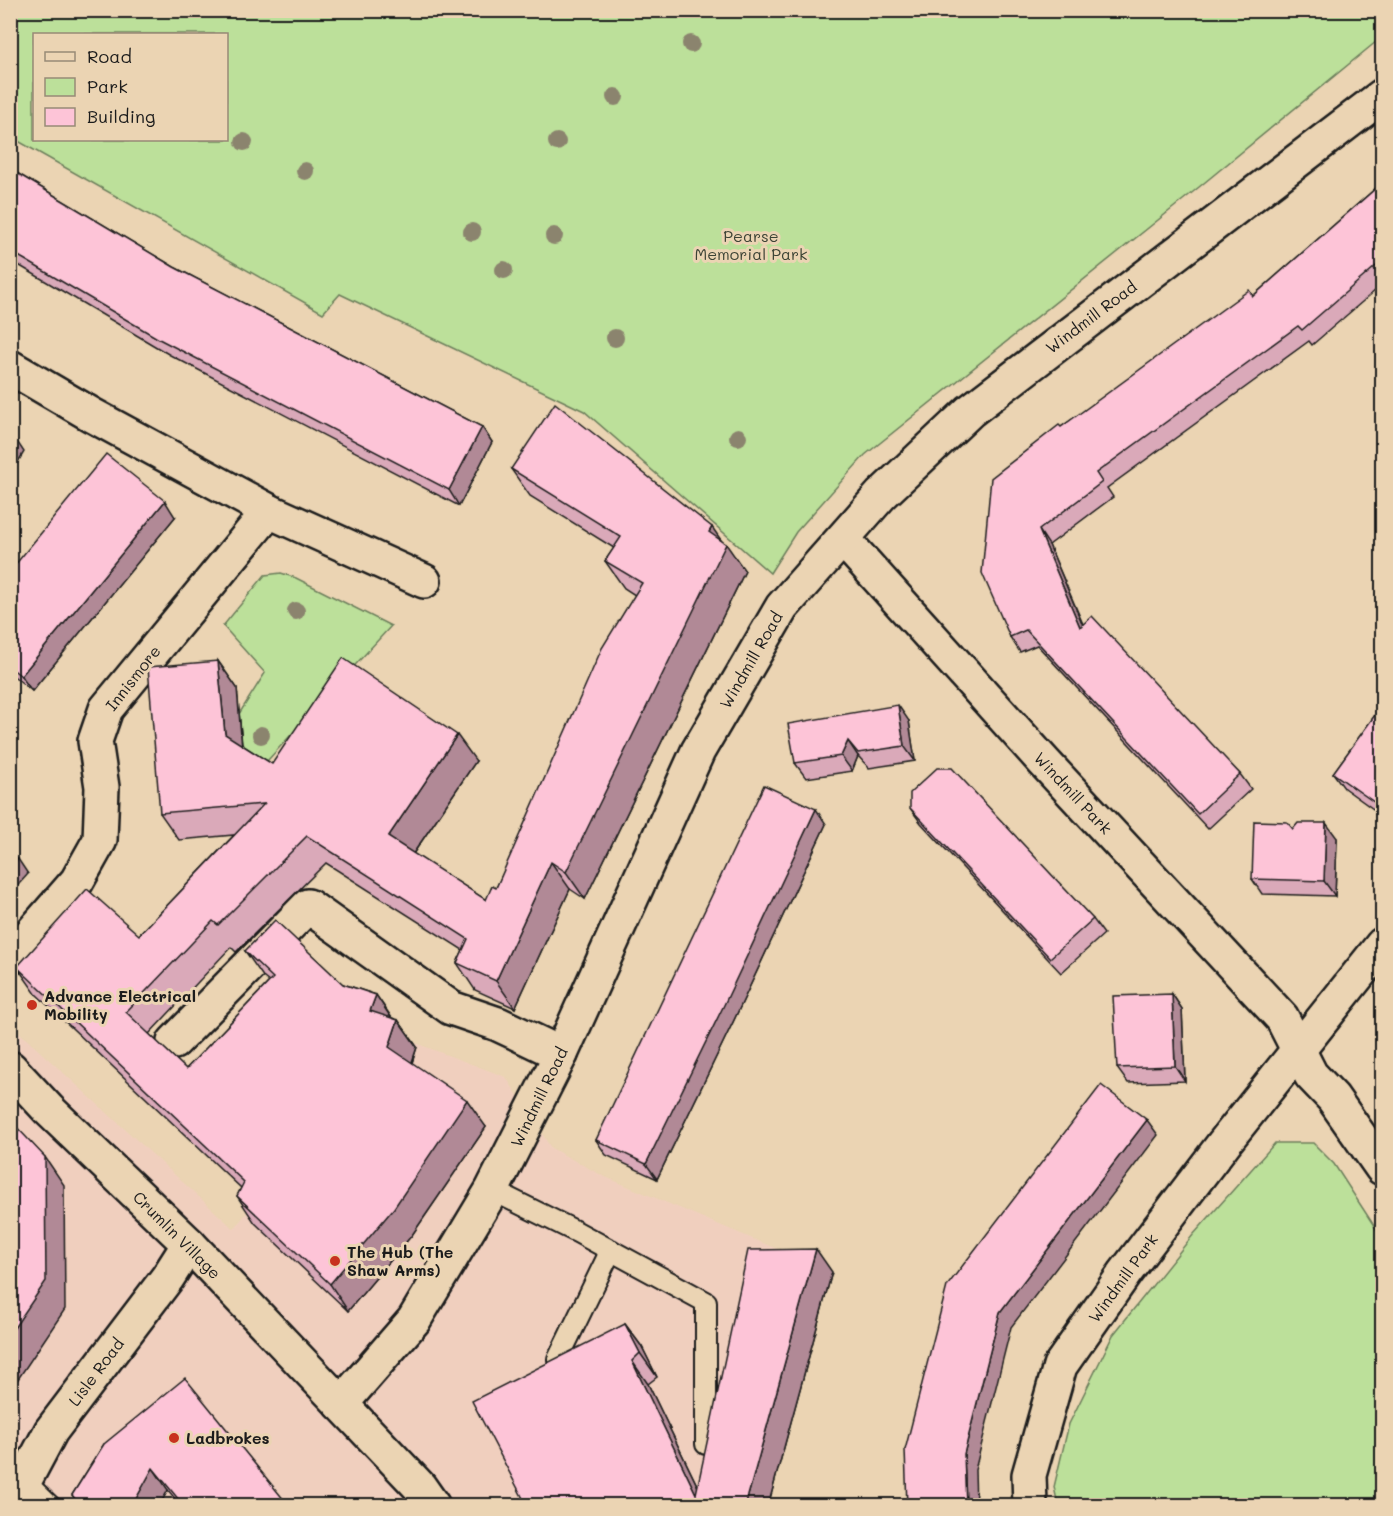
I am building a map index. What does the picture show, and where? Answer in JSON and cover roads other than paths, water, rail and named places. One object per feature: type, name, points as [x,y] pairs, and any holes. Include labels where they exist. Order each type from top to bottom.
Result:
[{"type":"street","name":"Windmill Road","points":[[341,1404],[414,1320],[492,1190],[561,1054],[699,751],[782,607],[881,495],[970,411],[1383,96]]},
{"type":"street","points":[[10,367],[92,415],[269,511],[424,581]]},
{"type":"street","name":"Innismore","points":[[10,958],[77,881],[100,840],[102,787],[94,741],[106,709],[269,511]]},
{"type":"street","name":"Windmill Park","points":[[843,539],[1052,771],[1282,1018],[1311,1075],[1332,1098],[1383,1168]]},
{"type":"street","points":[[174,1042],[308,906],[451,1008],[498,1024],[561,1054]]},
{"type":"street","name":"Windmill Park","points":[[1030,1506],[1029,1475],[1060,1366],[1125,1273],[1224,1143],[1383,945]]},
{"type":"street","name":"Crumlin Village","points":[[10,1068],[49,1110],[189,1244],[419,1486],[433,1506]]},
{"type":"street","name":"Lisle Road","points":[[18,1493],[51,1431],[168,1277],[189,1244]]},
{"type":"lane","points":[[492,1190],[611,1250],[706,1302],[706,1444]]},
{"type":"lane","points":[[558,1359],[611,1250]]},
{"type":"lane","points":[[18,1493],[50,1506]]},
{"type":"place","name":"Advance Electrical Mobility","points":[[32,1005]]},
{"type":"place","name":"The Hub (The Shaw Arms)","points":[[335,1261]]},
{"type":"place","name":"Ladbrokes","points":[[174,1438]]},
{"type":"park label","name":"Pearse Memorial Park","points":[[751,245]]}]
